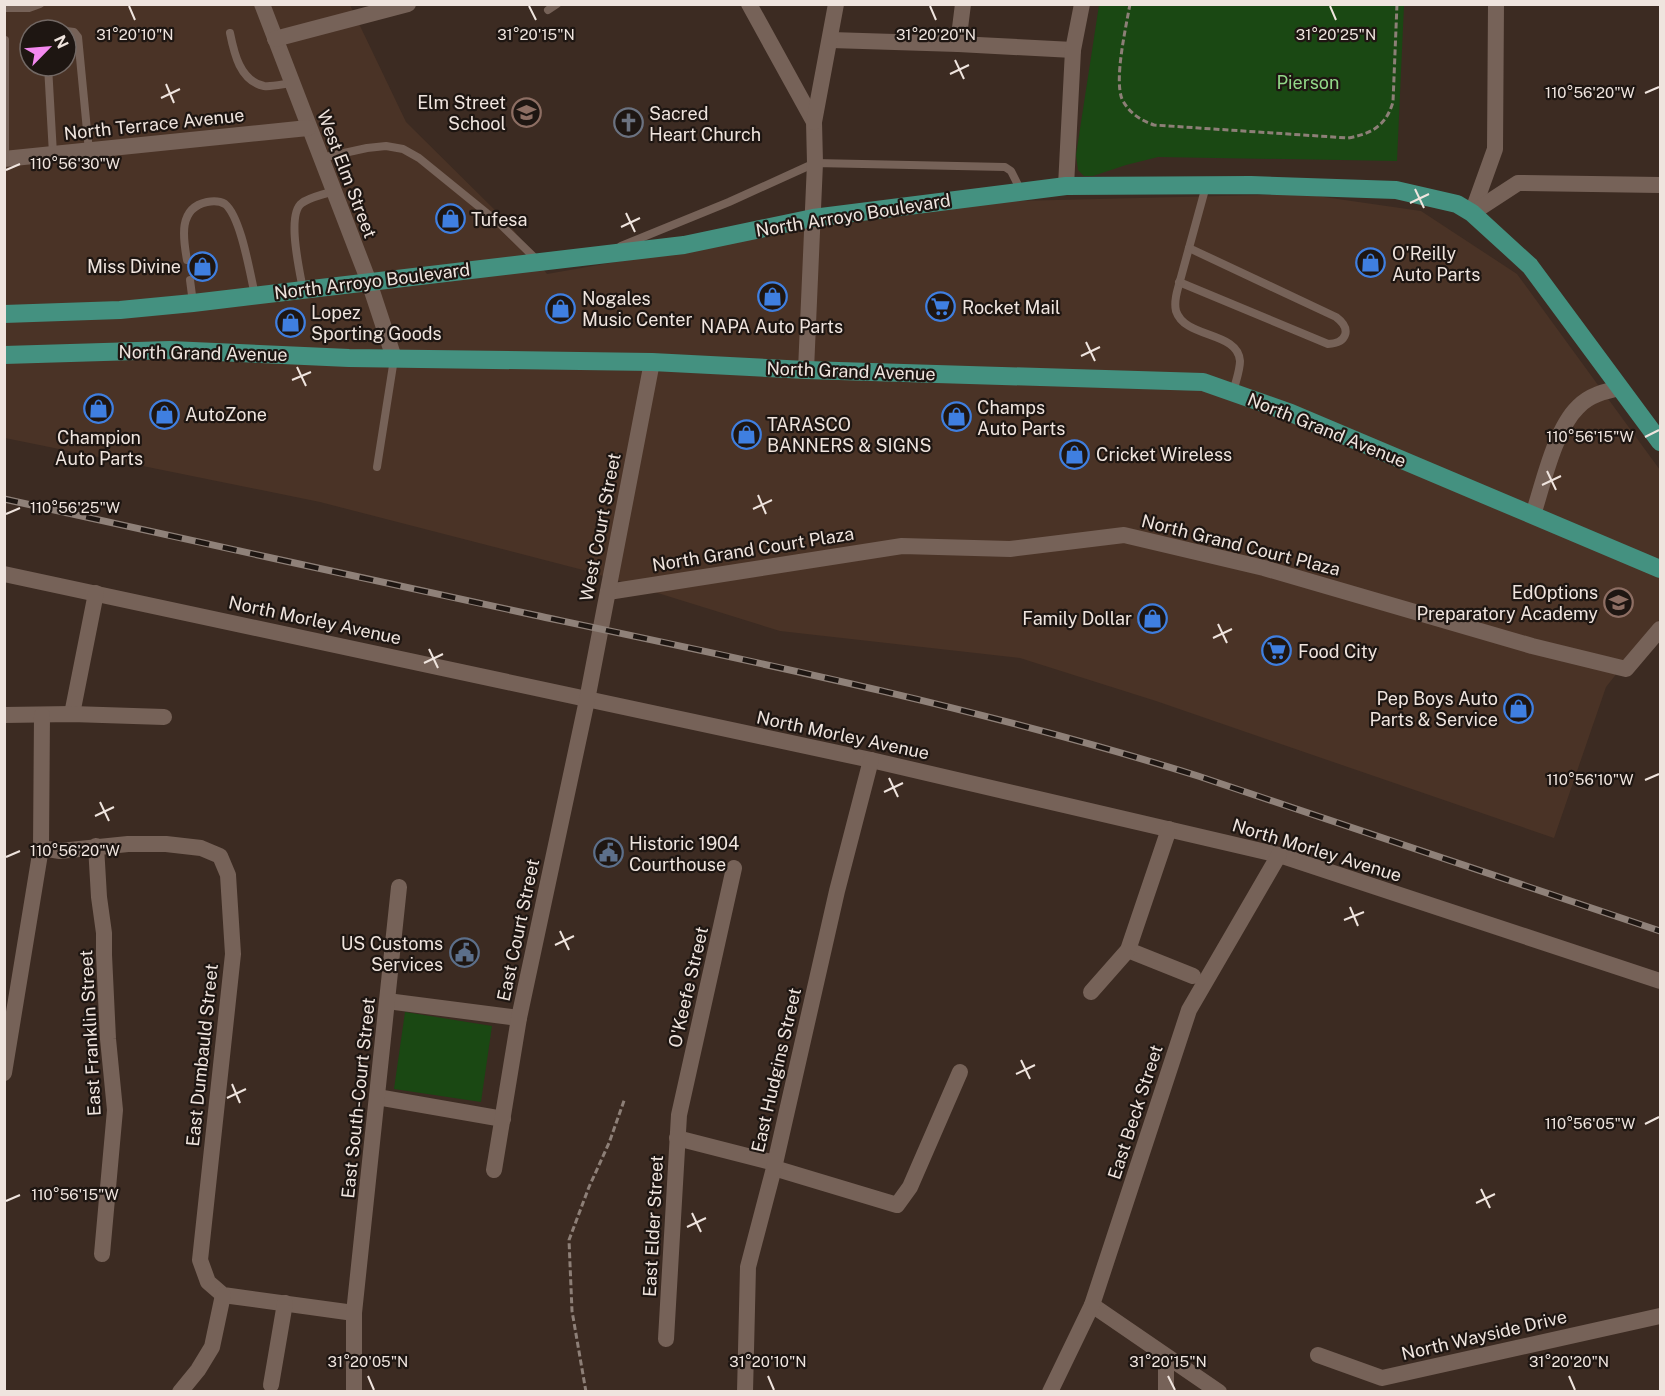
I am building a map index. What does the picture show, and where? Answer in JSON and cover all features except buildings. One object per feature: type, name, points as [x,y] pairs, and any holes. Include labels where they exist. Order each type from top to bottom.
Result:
[{"type":"main road","name":"North Arroyo Boulevard","points":[[4,314],[120,310],[193,303],[684,245],[813,218],[1066,186],[1251,185],[1396,190],[1457,204],[1472,213],[1530,266],[1620,388],[1658,433]]},
{"type":"main road","name":"North Grand Avenue","points":[[4,355],[170,350],[337,357],[652,362],[806,370],[1203,382],[1291,413],[1660,569]]},
{"type":"street","name":"West Elm Street","points":[[262,4],[369,282],[394,358]]},
{"type":"street","points":[[275,39],[408,4]]},
{"type":"street","points":[[749,4],[814,122]]},
{"type":"street","points":[[806,370],[815,163],[814,122],[836,4]]},
{"type":"street","points":[[958,44],[963,4]]},
{"type":"street","points":[[1066,186],[1072,50],[1082,4]]},
{"type":"street","points":[[1472,213],[1495,149],[1496,4]]},
{"type":"street","points":[[831,39],[1072,50]]},
{"type":"street","name":"North Terrace Avenue","points":[[5,159],[308,128]]},
{"type":"street","points":[[1472,213],[1518,183],[1660,185]]},
{"type":"street","name":"West Court Street","points":[[587,700],[652,362]]},
{"type":"street","points":[[1533,515],[1562,430],[1572,414],[1578,406],[1599,393],[1620,388]]},
{"type":"street","name":"North Grand Court Plaza","points":[[608,592],[902,546],[1010,549],[1124,535],[1264,568],[1532,646],[1626,669],[1660,629]]},
{"type":"street","name":"North Morley Avenue","points":[[4,574],[871,760],[1280,855],[1660,981]]},
{"type":"street","points":[[72,714],[96,593]]},
{"type":"street","name":"East Court Street","points":[[494,1170],[519,1018],[587,700]]},
{"type":"street","points":[[4,715],[72,714],[164,717]]},
{"type":"street","points":[[4,1073],[41,848],[42,715]]},
{"type":"street","name":"East Hudgins Street","points":[[746,1392],[748,1267],[774,1165],[837,891],[871,760]]},
{"type":"street","points":[[1091,992],[1128,950],[1169,829]]},
{"type":"street","name":"East Dumbauld Street","points":[[96,846],[166,844],[201,848],[220,856],[228,874],[233,954],[200,1260],[208,1282],[223,1295]]},
{"type":"street","points":[[41,848],[60,851],[96,846]]},
{"type":"street","name":"East Franklin Street","points":[[96,846],[104,933],[108,1039],[115,1110],[102,1254]]},
{"type":"street","name":"East Beck Street","points":[[1050,1392],[1092,1305],[1189,1010],[1280,855]]},
{"type":"street","name":"O'Keefe Street","points":[[679,1115],[734,868]]},
{"type":"street","name":"East South-Court Street","points":[[354,1392],[354,1313],[399,887]]},
{"type":"street","points":[[1128,950],[1193,976]]},
{"type":"street","points":[[387,1001],[519,1018]]},
{"type":"street","points":[[677,1138],[774,1165],[897,1205],[910,1187],[960,1072]]},
{"type":"street","points":[[377,1097],[503,1119]]},
{"type":"street","name":"East Elder Street","points":[[666,1339],[679,1115]]},
{"type":"street","points":[[180,1392],[198,1370],[212,1347],[223,1295],[354,1313]]},
{"type":"street","points":[[271,1385],[285,1303]]},
{"type":"street","points":[[1092,1305],[1166,1360],[1217,1392]]},
{"type":"street","points":[[1092,1305],[1217,1392]]},
{"type":"street","name":"North Wayside Drive","points":[[1318,1355],[1382,1378],[1660,1316]]},
{"type":"street","points":[[1166,1360],[1166,1392]]},
{"type":"lane","points":[[4,8],[29,8],[39,4]]},
{"type":"lane","points":[[548,10],[557,4]]},
{"type":"lane","points":[[230,33],[238,62],[244,74],[254,82],[265,86],[292,83]]},
{"type":"lane","points":[[78,37],[89,151]]},
{"type":"lane","points":[[5,40],[5,159]]},
{"type":"lane","points":[[49,78],[53,154]]},
{"type":"lane","points":[[320,159],[367,148],[387,146],[404,149],[419,158],[499,223],[538,262]]},
{"type":"lane","points":[[601,255],[729,202],[815,163],[1005,167],[1011,171],[1022,191]]},
{"type":"lane","points":[[1206,186],[1179,282],[1175,301],[1176,310],[1186,324],[1204,334],[1225,340],[1236,349],[1240,360],[1233,393]]},
{"type":"lane","points":[[303,290],[294,223],[295,211],[301,203],[333,191]]},
{"type":"lane","points":[[187,260],[183,237],[184,223],[190,212],[205,202],[216,201],[225,204],[238,224],[255,295]]},
{"type":"lane","points":[[1179,282],[1328,344],[1337,344],[1345,336],[1345,327],[1336,317],[1189,248]]},
{"type":"lane","points":[[190,280],[193,303]]},
{"type":"lane","points":[[377,467],[394,358]]},
{"type":"path","points":[[1130,4],[1119,78],[1122,98],[1130,111],[1141,120],[1154,125],[1348,138],[1371,131],[1384,121],[1390,112],[1393,102],[1397,4]]},
{"type":"path","points":[[586,1392],[572,1311],[569,1240],[625,1098]]},
{"type":"shaded area","points":[[4,5],[350,5],[406,122],[509,224],[547,274],[730,242],[855,217],[1011,201],[1303,194],[1421,211],[1517,274],[1660,470],[1660,619],[1606,687],[1554,838],[1156,701],[1020,658],[780,631],[587,571],[320,502],[5,438]]},
{"type":"green space","name":"Pierson","points":[[1099,5],[1404,5],[1397,161],[1158,157],[1093,176],[1084,176],[1078,170],[1076,155]]},
{"type":"green space","points":[[405,1012],[492,1026],[481,1102],[394,1089]]},
{"type":"railway","points":[[4,499],[785,669],[1034,729],[1198,776],[1660,931]]},
{"type":"place","name":"Elm Street School","points":[[527,112]]},
{"type":"place","name":"Sacred Heart Church","points":[[628,123]]},
{"type":"place","name":"Tufesa","points":[[450,219]]},
{"type":"place","name":"O'Reilly Auto Parts","points":[[1371,263]]},
{"type":"place","name":"Miss Divine","points":[[202,266]]},
{"type":"place","name":"NAPA Auto Parts","points":[[772,297]]},
{"type":"place","name":"Rocket Mail","points":[[941,307]]},
{"type":"place","name":"Nogales Music Center","points":[[561,308]]},
{"type":"place","name":"Lopez Sporting Goods","points":[[290,322]]},
{"type":"place","name":"Champion Auto Parts","points":[[99,408]]},
{"type":"place","name":"AutoZone","points":[[164,414]]},
{"type":"place","name":"Champs Auto Parts","points":[[956,417]]},
{"type":"place","name":"TARASCO BANNERS & SIGNS","points":[[746,434]]},
{"type":"place","name":"Cricket Wireless","points":[[1075,454]]},
{"type":"place","name":"EdOptions Preparatory Academy","points":[[1619,602]]},
{"type":"place","name":"Family Dollar","points":[[1153,618]]},
{"type":"place","name":"Food City","points":[[1277,651]]},
{"type":"place","name":"Pep Boys Auto Parts & Service","points":[[1519,708]]},
{"type":"place","name":"Historic 1904 Courthouse","points":[[608,853]]},
{"type":"place","name":"US Customs Services","points":[[464,953]]}]
